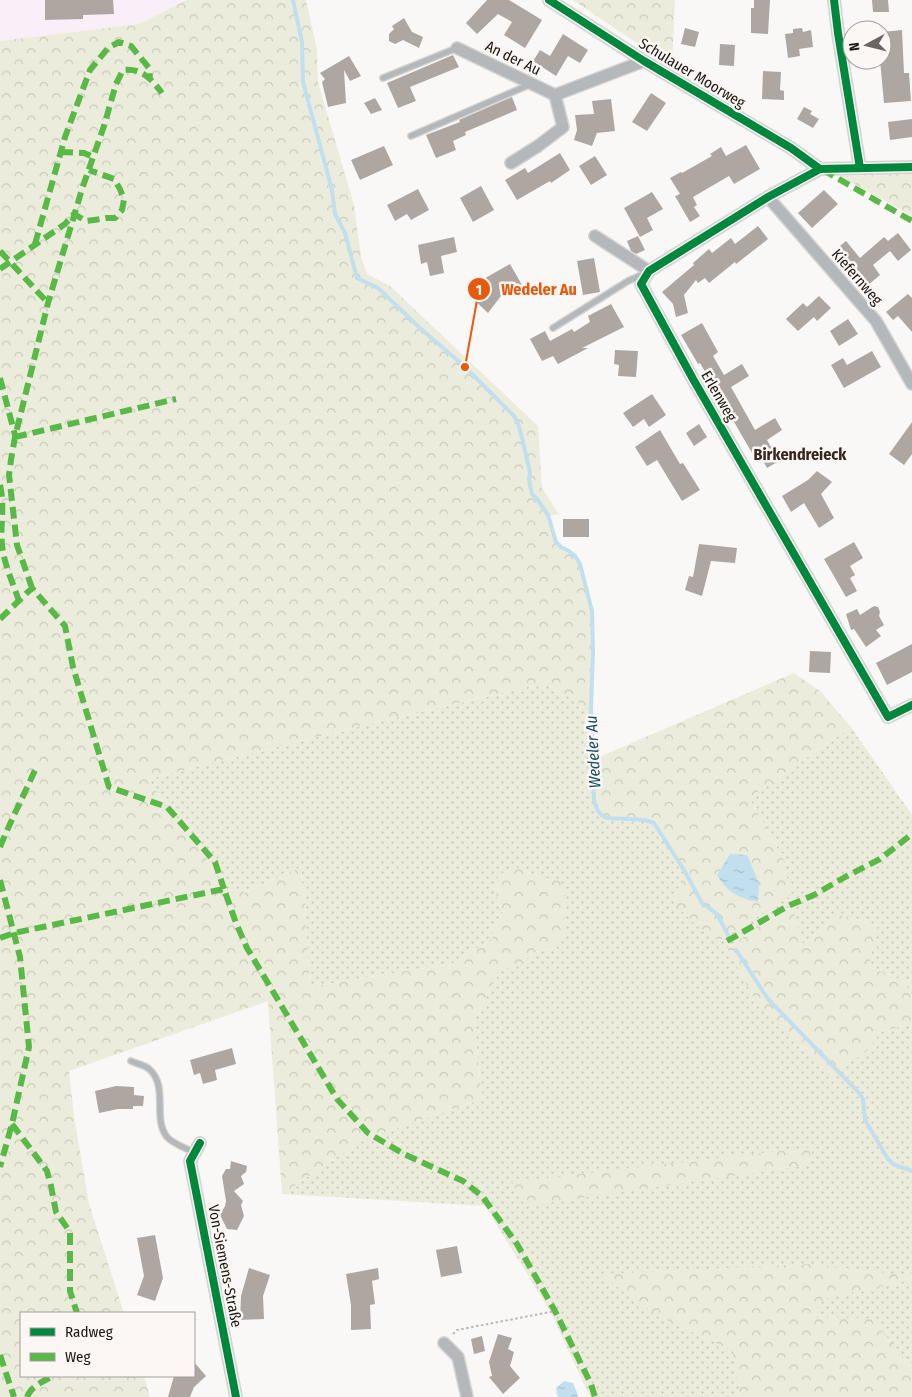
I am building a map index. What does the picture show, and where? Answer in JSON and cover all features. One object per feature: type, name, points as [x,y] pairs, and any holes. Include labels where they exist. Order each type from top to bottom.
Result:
[{"type":"street","name":"Schulauer Moorweg","points":[[549,0],[644,61],[791,148],[820,169]]},
{"type":"street","points":[[834,0],[860,168]]},
{"type":"street","name":"An der Au","points":[[457,48],[554,95]]},
{"type":"street","points":[[511,163],[563,127],[554,95],[644,61]]},
{"type":"street","points":[[595,236],[649,272],[768,197],[820,169],[912,167]]},
{"type":"street","name":"Kiefernweg","points":[[768,197],[876,320],[912,384]]},
{"type":"street","name":"Erlenweg","points":[[649,272],[641,284],[693,379],[888,718],[912,705]]},
{"type":"street","name":"Von-Siemens-Straße","points":[[197,1148],[190,1162],[236,1397]]},
{"type":"street","points":[[444,1343],[458,1357],[467,1397]]},
{"type":"lane","points":[[383,78],[457,48]]},
{"type":"lane","points":[[411,136],[531,84]]},
{"type":"lane","points":[[552,328],[628,281],[649,272]]},
{"type":"lane","points":[[131,1061],[148,1068],[154,1074],[159,1089],[161,1119],[166,1136],[170,1140],[197,1148]]},
{"type":"path","points":[[444,1343],[457,1330],[554,1310]]},
{"type":"shaded area","points":[[0,0],[187,0],[139,24],[0,41]]},
{"type":"green space","points":[[187,0],[306,0],[317,50],[318,82],[354,205],[361,257],[367,274],[390,286],[538,426],[542,488],[559,514],[548,516],[552,536],[555,542],[574,556],[580,565],[590,600],[593,637],[591,710],[545,683],[377,722],[148,779],[167,807],[194,837],[224,889],[244,893],[304,866],[301,874],[305,905],[310,987],[454,963],[493,938],[492,925],[503,914],[494,887],[499,874],[517,868],[538,876],[560,881],[565,896],[565,938],[557,947],[535,952],[521,963],[501,970],[488,991],[480,1012],[474,1017],[482,1099],[362,1140],[282,1194],[268,1001],[69,1071],[74,1116],[89,1204],[124,1312],[20,1312],[20,1377],[144,1377],[150,1397],[0,1397],[0,41],[139,24]]},
{"type":"green space","points":[[573,0],[675,0],[672,67]]},
{"type":"green space","points":[[912,174],[912,216],[840,176]]},
{"type":"green space","points":[[794,673],[820,691],[851,727],[749,798],[785,862],[790,896],[719,941],[695,924],[674,903],[684,870],[657,826],[650,822],[634,819],[606,819],[601,815],[594,801],[592,760]],"holes":[[[759,883],[757,902],[742,899],[723,885]]]},
{"type":"green space","points":[[545,683],[591,710],[595,806],[600,814],[607,818],[641,819],[650,821],[657,826],[684,870],[674,903],[785,862],[749,798],[851,727],[912,815],[912,997],[904,981],[869,967],[877,925],[839,915],[803,945],[791,906],[727,948],[866,1052],[881,1031],[912,1024],[912,1397],[590,1397],[550,1311],[485,1206],[282,1194],[362,1140],[482,1099],[474,1017],[480,1012],[488,991],[501,970],[521,963],[535,952],[557,947],[538,876],[517,868],[494,887],[503,914],[492,925],[493,938],[454,963],[310,987],[305,905],[301,874],[304,866],[243,893],[224,889],[194,837],[167,807],[148,779],[377,722]]},
{"type":"green space","points":[[792,906],[803,945],[839,915],[878,925],[869,967],[904,981],[912,997],[912,1024],[881,1031],[866,1052],[830,1076],[759,1007],[727,948]]},
{"type":"green space","points":[[813,1147],[810,1165],[525,1206],[512,1182]]},
{"type":"green space","points":[[812,1264],[912,1276],[912,1280],[823,1299],[814,1317],[872,1318],[912,1369],[912,1397],[737,1397],[739,1389],[733,1351],[658,1316],[600,1274]]},
{"type":"water","points":[[730,854],[747,855],[759,883],[758,902],[729,890],[717,875]]},
{"type":"water","points":[[564,1381],[573,1383],[578,1397],[559,1397],[557,1395],[556,1388]]},
{"type":"building","points":[[45,0],[113,0],[114,14],[83,15],[83,19],[45,20]]},
{"type":"building","points":[[487,0],[509,0],[542,20],[525,48],[504,35],[512,22],[498,14],[477,34],[466,23]]},
{"type":"building","points":[[754,0],[770,0],[768,34],[751,33],[751,8],[754,8]]},
{"type":"building","points":[[872,0],[888,0],[889,12],[873,12]]},
{"type":"building","points":[[404,18],[412,32],[423,37],[419,48],[403,40],[395,44],[389,41],[389,34],[394,29],[392,26]]},
{"type":"building","points":[[685,28],[699,32],[695,47],[681,44]]},
{"type":"building","points":[[802,28],[803,32],[811,30],[813,47],[799,49],[800,56],[788,58],[785,34],[793,33],[793,29]]},
{"type":"building","points":[[902,30],[904,73],[909,73],[911,101],[884,103],[881,70],[892,70],[892,31]]},
{"type":"building","points":[[563,34],[588,50],[580,63],[568,56],[556,76],[533,61],[540,50],[550,56]]},
{"type":"building","points":[[720,44],[735,45],[734,66],[719,65]]},
{"type":"building","points":[[453,55],[459,67],[410,87],[416,101],[398,108],[387,83]]},
{"type":"building","points":[[349,56],[361,76],[350,81],[344,70],[346,103],[328,107],[322,82],[325,79],[320,73]]},
{"type":"building","points":[[763,71],[781,72],[780,90],[784,91],[784,100],[762,99]]},
{"type":"building","points":[[651,93],[666,103],[647,131],[632,122]]},
{"type":"building","points":[[512,97],[517,110],[465,132],[466,135],[453,141],[456,150],[436,158],[426,135],[460,122],[459,120]]},
{"type":"building","points":[[375,98],[382,110],[371,114],[364,103]]},
{"type":"building","points":[[611,99],[615,131],[597,133],[592,146],[574,140],[577,130],[575,115],[594,114],[592,101]]},
{"type":"building","points":[[804,107],[812,111],[810,114],[819,119],[813,128],[797,119]]},
{"type":"building","points":[[912,119],[912,137],[890,140],[888,122]]},
{"type":"building","points":[[746,145],[760,169],[734,184],[729,176],[693,197],[697,205],[694,207],[700,216],[690,222],[675,196],[680,194],[670,178],[712,156],[710,154],[721,147],[726,156]]},
{"type":"building","points":[[384,146],[393,165],[360,180],[351,160]]},
{"type":"building","points":[[560,153],[570,170],[551,183],[550,181],[517,200],[505,180],[525,168],[528,173]]},
{"type":"building","points":[[595,156],[607,175],[591,185],[579,166]]},
{"type":"building","points":[[481,186],[494,210],[473,222],[460,198]]},
{"type":"building","points":[[418,189],[429,210],[411,220],[407,214],[395,221],[387,205]]},
{"type":"building","points":[[824,190],[838,204],[812,228],[798,213]]},
{"type":"building","points":[[652,192],[663,209],[647,218],[653,230],[640,237],[624,208]]},
{"type":"building","points":[[758,226],[768,239],[709,283],[705,278],[698,283],[696,280],[684,295],[688,313],[676,317],[673,304],[662,292],[694,265],[693,263],[709,249],[712,253],[731,238],[735,244]]},
{"type":"building","points":[[898,233],[911,250],[898,261],[890,251],[873,265],[880,275],[867,286],[850,266],[847,269],[835,250],[846,241],[860,258],[884,237],[888,241]]},
{"type":"building","points":[[638,236],[645,250],[636,254],[631,251],[627,241]]},
{"type":"building","points":[[454,237],[457,252],[441,256],[444,273],[430,276],[427,262],[421,264],[418,245]]},
{"type":"building","points":[[594,258],[600,292],[583,295],[577,261]]},
{"type":"building","points":[[510,264],[522,285],[501,296],[488,313],[471,297],[487,277]]},
{"type":"building","points":[[908,294],[912,298],[912,332],[898,316],[893,320],[886,312]]},
{"type":"building","points":[[819,296],[831,308],[817,321],[814,317],[798,331],[786,319],[803,303],[807,307]]},
{"type":"building","points":[[611,304],[624,327],[582,348],[588,348],[558,364],[553,356],[542,361],[530,339],[545,331],[550,341],[572,329],[574,332],[590,322],[588,316]]},
{"type":"building","points":[[848,319],[858,334],[839,346],[830,331]]},
{"type":"building","points":[[702,323],[718,352],[713,356],[724,375],[742,364],[749,376],[731,387],[755,430],[775,418],[782,430],[767,440],[779,461],[767,468],[757,450],[752,453],[700,363],[698,364],[681,335]]},
{"type":"building","points":[[615,350],[638,351],[636,377],[618,376],[619,365],[614,364]]},
{"type":"building","points":[[872,351],[881,367],[844,388],[831,365],[843,358],[847,365]]},
{"type":"building","points":[[652,394],[666,415],[649,427],[644,419],[633,427],[623,413]]},
{"type":"building","points":[[912,422],[912,454],[904,465],[889,454]]},
{"type":"building","points":[[699,424],[707,437],[694,446],[686,433]]},
{"type":"building","points":[[660,430],[680,464],[683,463],[700,490],[682,501],[657,460],[647,466],[635,447]]},
{"type":"building","points":[[817,471],[832,482],[821,494],[834,518],[819,528],[804,503],[791,512],[782,496],[808,480]]},
{"type":"building","points":[[563,519],[589,519],[589,537],[563,537]]},
{"type":"building","points":[[854,542],[863,558],[850,566],[855,575],[850,578],[857,591],[846,597],[824,559]]},
{"type":"building","points":[[699,544],[737,548],[735,563],[711,561],[702,596],[685,590],[689,576],[693,577]]},
{"type":"building","points":[[874,606],[878,607],[879,616],[884,625],[876,630],[881,636],[866,647],[854,629],[851,630],[846,614],[857,609],[860,615]]},
{"type":"building","points":[[912,644],[912,672],[887,685],[876,663]]},
{"type":"building","points":[[810,651],[831,652],[830,673],[809,672]]},
{"type":"building","points":[[232,1048],[236,1064],[215,1070],[217,1080],[203,1084],[200,1073],[194,1075],[190,1060]]},
{"type":"building","points":[[116,1086],[134,1087],[134,1095],[144,1096],[143,1106],[133,1106],[133,1109],[118,1109],[99,1113],[95,1091]]},
{"type":"building","points":[[231,1161],[247,1166],[246,1172],[241,1176],[244,1184],[234,1191],[243,1201],[241,1205],[244,1216],[237,1230],[227,1229],[220,1215],[226,1201],[222,1176],[226,1169],[230,1169]]},
{"type":"building","points":[[155,1235],[163,1278],[155,1301],[137,1295],[144,1276],[137,1238]]},
{"type":"building","points":[[457,1246],[462,1273],[441,1277],[436,1250]]},
{"type":"building","points":[[249,1268],[270,1275],[263,1296],[264,1319],[240,1320],[241,1296]]},
{"type":"building","points":[[378,1268],[379,1279],[372,1281],[375,1304],[370,1305],[371,1329],[351,1330],[351,1305],[346,1274]]},
{"type":"building","points":[[498,1334],[512,1338],[508,1349],[514,1352],[510,1366],[520,1378],[503,1394],[489,1377],[492,1376],[489,1362]]},
{"type":"building","points":[[482,1336],[485,1351],[474,1354],[471,1339]]},
{"type":"building","points":[[195,1363],[206,1376],[194,1387],[190,1397],[168,1397],[174,1377],[195,1377]]},
{"type":"waterway","name":"Wedeler Au","points":[[293,0],[302,42],[303,82],[332,190],[335,214],[345,233],[357,278],[378,288],[465,367],[514,416],[518,423],[530,472],[529,480],[532,494],[548,515],[556,542],[575,556],[580,564],[592,611],[591,710],[594,801],[597,808],[607,818],[639,819],[654,823],[684,870],[702,903],[717,914],[728,935]]},
{"type":"waterway","name":"Wedeler Au","points":[[736,950],[768,999],[860,1094],[863,1099],[865,1120],[888,1159],[893,1164],[912,1171]]},
{"type":"marked path","points":[[35,244],[65,137],[90,70],[108,48],[119,42],[131,46],[149,68],[150,78]]},
{"type":"marked path","points":[[32,588],[17,545],[9,475],[15,437],[48,303],[82,189],[104,126],[116,84],[123,70],[141,73],[150,79],[162,93]]},
{"type":"marked path","points":[[61,152],[84,153],[93,157]]},
{"type":"marked path","points":[[0,269],[65,224],[74,214],[86,221],[115,218],[122,210],[124,200],[120,189],[114,179],[89,170]]},
{"type":"marked path","points":[[823,170],[912,221]]},
{"type":"marked path","points":[[0,251],[48,303]]},
{"type":"marked path","points":[[0,378],[15,435]]},
{"type":"marked path","points":[[15,437],[176,399]]},
{"type":"marked path","points":[[0,485],[3,552],[19,601]]},
{"type":"marked path","points":[[0,619],[32,588],[65,626],[73,667],[109,787],[167,807],[215,862],[224,889]]},
{"type":"marked path","points":[[0,847],[36,768]]},
{"type":"marked path","points":[[727,941],[788,906],[814,895],[880,859],[912,834]]},
{"type":"marked path","points":[[0,880],[20,957],[29,1047],[12,1124],[0,1167]]},
{"type":"marked path","points":[[0,938],[14,933],[224,889],[247,948],[337,1099],[368,1133],[404,1154],[463,1181],[482,1196],[517,1244],[555,1311],[591,1384],[595,1397]]},
{"type":"marked path","points":[[12,1124],[47,1171],[56,1212],[70,1232],[70,1291],[77,1312]]},
{"type":"marked path","points":[[0,1355],[14,1397]]},
{"type":"marked path","points":[[27,1397],[35,1387],[51,1377]]},
{"type":"cycle path","points":[[549,0],[644,61],[791,148],[820,169]]},
{"type":"cycle path","points":[[834,0],[860,168]]},
{"type":"cycle path","points":[[912,167],[820,169],[768,197],[649,271],[641,284],[693,379],[888,717],[912,705]]},
{"type":"cycle path","points":[[200,1143],[190,1161],[236,1397]]},
{"type":"place","name":"Wedeler Au","points":[[465,367]]},
{"type":"district","name":"Birkendreieck","points":[[800,454]]}]
